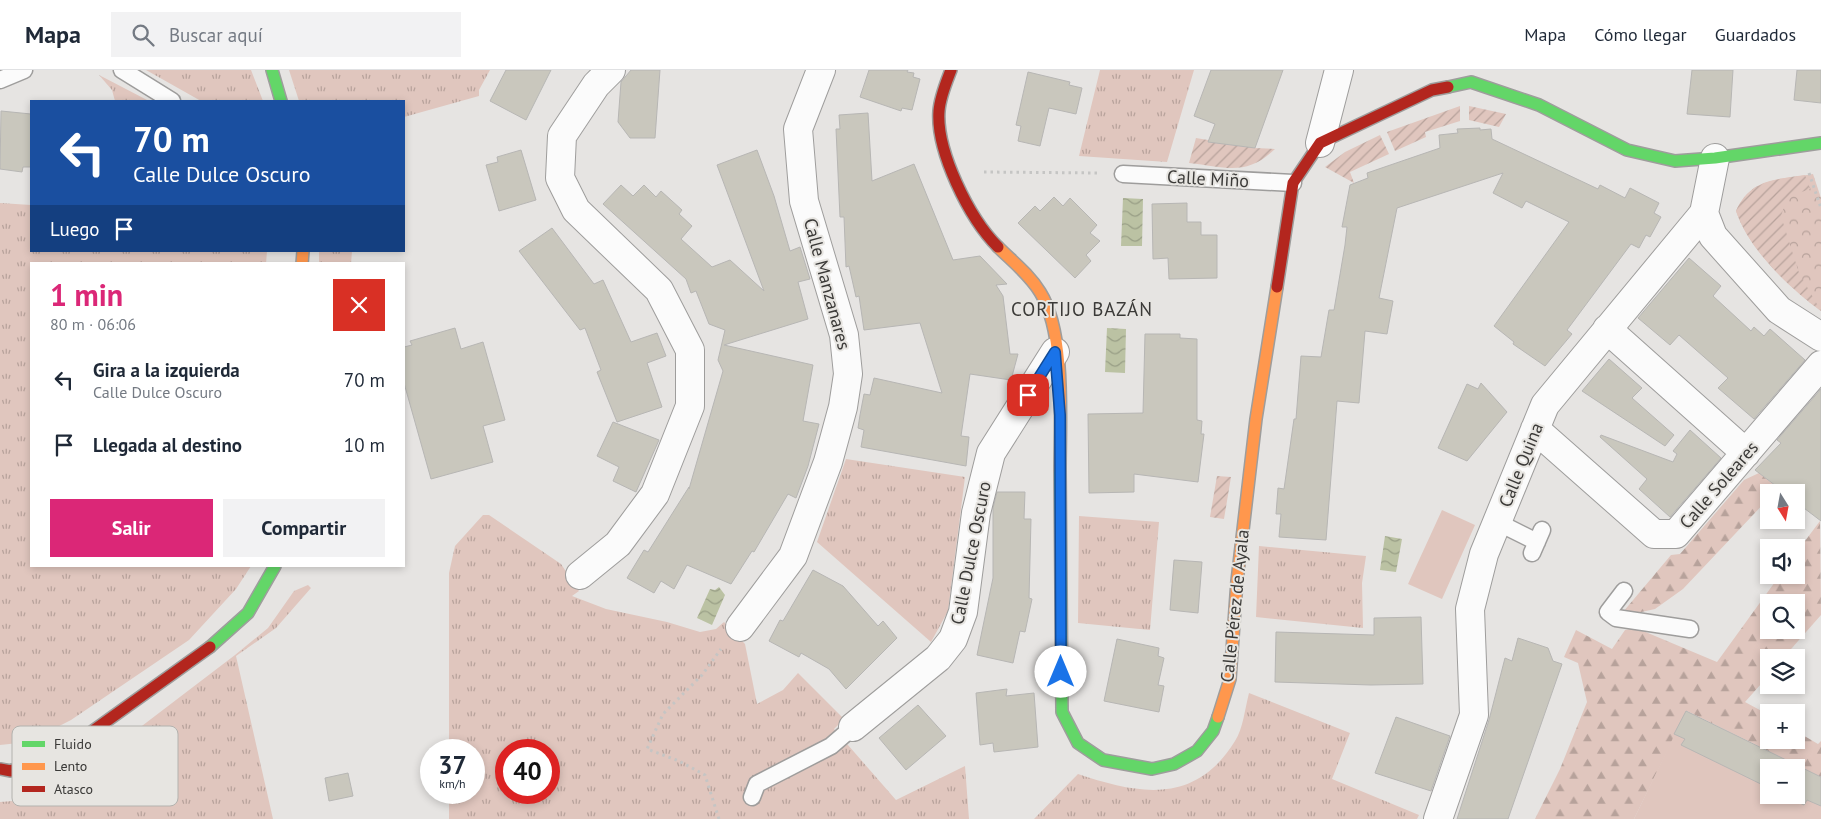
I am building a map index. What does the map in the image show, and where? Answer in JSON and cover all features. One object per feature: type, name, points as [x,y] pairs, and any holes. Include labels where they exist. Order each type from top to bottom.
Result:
[{"type":"street","points":[[272,70],[281,100]]},
{"type":"street","points":[[580,575],[618,544],[655,494],[690,406],[690,350],[659,290],[576,210],[560,178],[562,136],[596,84],[611,70]]},
{"type":"street","name":"Calle Manzanares","points":[[740,627],[793,556],[828,462],[843,407],[848,374],[844,335],[804,201],[798,129],[821,70]]},
{"type":"street","name":"Calle Pérez de Ayala","points":[[951,70],[938,111],[943,142],[954,172],[969,208],[995,243],[1025,272],[1041,292],[1049,312],[1055,352],[1060,415],[1062,712],[1078,743],[1103,760],[1152,769],[1174,764],[1197,752],[1213,731],[1230,679],[1237,581],[1256,419],[1293,183]]},
{"type":"street","points":[[1293,183],[1320,143],[1339,70]]},
{"type":"street","points":[[1320,143],[1432,90],[1471,82],[1539,105],[1627,150],[1674,161],[1715,158],[1821,143]]},
{"type":"street","name":"Calle Quina","points":[[1438,819],[1474,715],[1470,609],[1484,554],[1545,405],[1704,213],[1715,158]]},
{"type":"street","points":[[1704,213],[1713,236],[1779,310],[1821,337]]},
{"type":"street","points":[[1607,329],[1746,453]]},
{"type":"street","name":"Calle Dulce Oscuro","points":[[853,727],[938,658],[953,639],[963,612],[976,512],[991,454],[1055,352]]},
{"type":"street","name":"Calle Soleares","points":[[1535,429],[1654,534],[1676,534],[1821,366]]},
{"type":"street","points":[[100,726],[201,655],[248,613],[274,567]]},
{"type":"lane","points":[[0,80],[24,70]]},
{"type":"lane","points":[[122,70],[170,100]]},
{"type":"lane","name":"Calle Miño","points":[[1123,174],[1293,183]]},
{"type":"lane","points":[[1498,522],[1537,542]]},
{"type":"lane","points":[[1624,591],[1608,612],[1616,618],[1690,629]]},
{"type":"lane","points":[[752,797],[758,784],[831,746],[853,727]]},
{"type":"path","points":[[1807,168],[1821,208]]},
{"type":"path","points":[[998,172],[1098,173]]},
{"type":"path","points":[[719,819],[705,775],[679,761],[647,749],[663,714],[702,675],[730,635],[740,627]]},
{"type":"green space","points":[[146,70],[251,70],[263,100],[199,100]]},
{"type":"green space","points":[[289,70],[490,70],[479,90],[479,96],[405,117],[405,100],[299,100]]},
{"type":"green space","points":[[1100,70],[1194,70],[1167,162],[1079,156]]},
{"type":"green space","points":[[99,75],[147,100],[115,100],[112,90]]},
{"type":"green space","points":[[1460,106],[1460,121],[1425,132],[1426,137],[1395,151],[1387,132]]},
{"type":"green space","points":[[1469,106],[1506,114],[1499,127],[1469,120]]},
{"type":"green space","points":[[1380,135],[1389,154],[1350,172],[1354,183],[1325,167],[1345,152]]},
{"type":"green space","points":[[1196,138],[1255,148],[1275,149],[1255,164],[1245,167],[1225,168],[1189,163]]},
{"type":"green space","points":[[1813,174],[1821,198],[1821,311],[1796,291],[1771,267],[1750,240],[1736,211],[1750,191],[1758,185],[1778,179]]},
{"type":"green space","points":[[1805,175],[1810,189],[1793,195],[1785,204],[1781,216],[1799,273],[1821,311],[1796,291],[1771,267],[1750,240],[1736,211],[1748,193],[1756,187],[1773,180]]},
{"type":"green space","points":[[0,203],[30,205],[30,252],[267,252],[266,262],[30,262],[30,567],[250,567],[236,589],[189,640],[71,720],[59,726],[12,726],[12,744],[0,745]]},
{"type":"green space","points":[[319,252],[352,252],[351,262],[319,262]]},
{"type":"green space","points":[[846,459],[965,477],[948,611],[931,642],[817,542]]},
{"type":"green space","points":[[1759,473],[1773,484],[1760,484],[1760,508],[1683,589],[1655,609],[1637,613],[1623,612],[1671,555],[1680,554],[1744,480]]},
{"type":"green space","points":[[1217,476],[1231,477],[1224,519],[1210,517]]},
{"type":"green space","points":[[1442,510],[1475,525],[1442,599],[1408,584]]},
{"type":"green space","points":[[483,515],[489,515],[561,564],[579,591],[572,596],[606,609],[667,622],[700,632],[716,629],[724,622],[745,644],[757,704],[783,690],[798,673],[844,719],[834,729],[896,800],[965,766],[969,819],[449,819],[449,804],[485,804],[485,739],[449,739],[449,573],[455,546]]},
{"type":"green space","points":[[1079,516],[1159,522],[1150,630],[1078,623]]},
{"type":"green space","points":[[1820,521],[1821,615],[1805,633],[1805,594],[1766,594],[1773,584],[1805,584],[1805,541]]},
{"type":"green space","points":[[1259,546],[1366,556],[1362,583],[1363,628],[1256,617]]},
{"type":"green space","points":[[308,585],[311,588],[276,628],[236,656],[273,819],[0,819],[0,802],[12,801],[12,806],[178,806],[178,726],[142,726],[268,628],[294,591]]},
{"type":"green space","points":[[1760,603],[1760,639],[1800,639],[1791,649],[1760,649],[1760,685],[1745,702],[1760,710],[1760,747],[1687,711],[1634,819],[1535,819],[1560,769],[1587,702],[1578,663],[1564,657],[1576,630],[1612,649],[1625,630],[1636,628],[1717,662]]},
{"type":"green space","points":[[1249,693],[1350,733],[1332,779],[1419,815],[1417,819],[1034,819],[1078,774],[1100,781],[1143,789],[1164,789],[1184,785],[1202,776],[1219,762],[1238,736]]},
{"type":"green space","points":[[1686,711],[1760,747],[1760,749],[1784,759],[1760,759],[1760,804],[1805,804],[1805,769],[1821,777],[1821,819],[1634,819]]},
{"type":"green space","points":[[1805,736],[1818,744],[1821,741],[1821,777],[1805,769],[1805,759],[1784,759],[1764,749],[1805,749]]},
{"type":"water","points":[[1123,198],[1143,199],[1142,246],[1121,246]]},
{"type":"water","points":[[1107,328],[1126,329],[1125,373],[1105,372]]},
{"type":"water","points":[[1385,536],[1402,539],[1396,572],[1380,570]]},
{"type":"water","points":[[719,587],[725,595],[712,625],[697,618],[710,589],[715,590]]},
{"type":"building","points":[[506,70],[551,70],[526,120],[490,101]]},
{"type":"building","points":[[631,70],[660,70],[655,138],[630,138],[618,122],[621,82]]},
{"type":"building","points":[[869,70],[908,70],[907,72],[914,73],[913,77],[920,79],[912,110],[902,108],[901,111],[860,97]]},
{"type":"building","points":[[1211,70],[1283,70],[1255,148],[1208,142],[1215,124],[1194,116]]},
{"type":"building","points":[[1692,70],[1733,70],[1730,117],[1687,114]]},
{"type":"building","points":[[1797,70],[1821,70],[1821,103],[1794,100]]},
{"type":"building","points":[[1028,72],[1070,82],[1069,85],[1082,88],[1076,114],[1049,108],[1040,146],[1018,141],[1021,126],[1016,125]]},
{"type":"building","points":[[1,111],[30,114],[30,167],[23,167],[22,172],[0,169]]},
{"type":"building","points":[[868,113],[872,181],[914,164],[953,260],[980,256],[1007,284],[996,285],[1003,296],[1010,354],[1018,354],[1011,380],[970,374],[961,436],[969,437],[966,466],[861,447],[864,430],[858,428],[860,415],[864,394],[870,395],[874,378],[942,393],[920,323],[864,330],[859,296],[856,297],[849,266],[846,267],[844,217],[840,217],[836,129],[840,129],[839,115]]},
{"type":"building","points":[[1480,128],[1480,130],[1491,129],[1492,139],[1598,189],[1600,185],[1625,198],[1630,188],[1659,203],[1654,213],[1661,217],[1650,237],[1646,235],[1639,248],[1631,244],[1567,330],[1572,334],[1545,366],[1513,344],[1514,342],[1494,326],[1569,222],[1526,201],[1522,208],[1493,193],[1503,173],[1397,208],[1379,298],[1393,301],[1387,334],[1365,331],[1359,403],[1337,401],[1326,540],[1279,537],[1281,514],[1276,514],[1278,488],[1284,489],[1294,419],[1296,419],[1301,356],[1321,357],[1329,310],[1334,310],[1345,245],[1347,227],[1342,227],[1350,185],[1368,178],[1367,173],[1440,148],[1439,135],[1458,133],[1457,129]]},
{"type":"building","points":[[521,150],[536,200],[499,211],[486,165],[498,162],[497,157]]},
{"type":"building","points":[[757,150],[774,196],[790,251],[800,247],[810,279],[798,282],[808,319],[724,345],[813,365],[803,421],[819,424],[808,466],[796,498],[788,494],[754,552],[752,551],[731,584],[687,565],[674,589],[661,581],[654,593],[627,578],[644,550],[648,552],[689,487],[689,489],[723,371],[718,360],[725,330],[709,324],[696,291],[691,293],[686,279],[603,204],[621,185],[633,196],[644,185],[656,197],[661,191],[682,210],[679,214],[692,226],[681,239],[712,267],[730,260],[764,291],[717,165]]},
{"type":"building","points":[[1054,197],[1063,206],[1070,198],[1097,225],[1090,233],[1100,241],[1086,255],[1091,261],[1075,278],[1018,223],[1035,206],[1040,211]]},
{"type":"building","points":[[1187,203],[1187,222],[1201,222],[1201,235],[1217,235],[1217,278],[1169,279],[1168,258],[1153,259],[1152,204]]},
{"type":"building","points":[[552,228],[594,284],[603,280],[631,342],[657,333],[666,356],[647,363],[662,407],[617,422],[597,372],[601,370],[585,328],[580,330],[519,251]]},
{"type":"building","points":[[1689,258],[1721,286],[1713,296],[1751,331],[1754,327],[1764,336],[1770,329],[1805,360],[1754,419],[1718,388],[1728,378],[1679,335],[1670,345],[1638,318]]},
{"type":"building","points":[[455,328],[461,349],[483,342],[505,420],[483,426],[493,462],[431,479],[405,387],[405,347],[412,345],[410,341]]},
{"type":"building","points":[[1145,334],[1180,334],[1180,338],[1197,339],[1197,420],[1202,421],[1201,434],[1204,434],[1198,482],[1134,474],[1134,492],[1089,493],[1088,414],[1143,413]]},
{"type":"building","points":[[1609,359],[1642,388],[1632,398],[1674,435],[1665,446],[1582,391]]},
{"type":"building","points":[[1481,383],[1507,412],[1467,461],[1438,448],[1467,384],[1478,389]]},
{"type":"building","points":[[1821,389],[1821,521],[1805,509],[1805,484],[1773,484],[1755,470],[1781,443],[1777,440]]},
{"type":"building","points":[[613,422],[659,440],[636,492],[613,481],[619,467],[597,456]]},
{"type":"building","points":[[1690,430],[1721,458],[1670,517],[1639,489],[1647,479],[1600,437],[1601,435],[1673,462],[1677,454],[1673,451]]},
{"type":"building","points":[[997,492],[1025,492],[1024,519],[1031,519],[1029,598],[1032,599],[1025,632],[1020,631],[1013,663],[977,655],[993,578],[993,508]]},
{"type":"building","points":[[1174,560],[1202,562],[1198,613],[1170,610]]},
{"type":"building","points":[[813,570],[843,586],[878,626],[883,621],[897,638],[846,689],[829,669],[801,653],[799,657],[769,641],[780,620],[783,621]]},
{"type":"building","points":[[1421,617],[1423,684],[1371,685],[1275,682],[1276,632],[1374,635],[1374,618]]},
{"type":"building","points":[[1518,638],[1548,648],[1553,661],[1562,664],[1508,819],[1457,819],[1489,720],[1505,658],[1512,661]]},
{"type":"building","points":[[1117,639],[1159,648],[1158,656],[1164,658],[1158,685],[1164,686],[1159,712],[1104,701]]},
{"type":"building","points":[[1007,689],[1006,696],[1034,693],[1038,747],[994,752],[993,743],[980,745],[976,693]]},
{"type":"building","points":[[918,705],[946,736],[906,770],[879,738]]},
{"type":"building","points":[[1686,711],[1760,747],[1760,749],[1784,759],[1760,759],[1760,784],[1681,745],[1685,739],[1674,734]]},
{"type":"building","points":[[1396,717],[1450,736],[1431,791],[1375,773]]},
{"type":"building","points":[[1805,769],[1821,777],[1821,806],[1807,800],[1805,803]]},
{"type":"building","points":[[348,773],[353,796],[329,801],[325,778]]},
{"type":"traffic: fast","points":[[272,70],[281,100]]},
{"type":"traffic: fast","points":[[1448,87],[1471,82],[1539,105],[1627,150],[1675,161],[1715,158],[1821,143]]},
{"type":"traffic: fast","points":[[1060,470],[1062,712],[1078,743],[1103,760],[1152,769],[1174,764],[1197,751],[1213,731],[1218,717]]},
{"type":"traffic: fast","points":[[210,647],[248,613],[274,567]]},
{"type":"traffic: slow","points":[[998,247],[1036,285],[1048,309],[1054,330],[1060,378],[1060,470]]},
{"type":"traffic: slow","points":[[302,262],[303,252]]},
{"type":"traffic: slow","points":[[1218,717],[1230,679],[1237,581],[1256,419],[1277,287]]},
{"type":"traffic: jam","points":[[951,70],[942,95],[939,111],[939,127],[943,145],[956,183],[966,202],[976,219],[998,247]]},
{"type":"traffic: jam","points":[[1277,287],[1293,183],[1320,143],[1432,90],[1448,87]]},
{"type":"traffic: jam","points":[[100,726],[210,647]]},
{"type":"traffic: jam","points":[[0,769],[12,771]]},
{"type":"district","name":"CORTIJO BAZÁN","points":[[1082,309]]},
{"type":"route","points":[[1028,395],[1055,352],[1060,415],[1061,672]]}]
